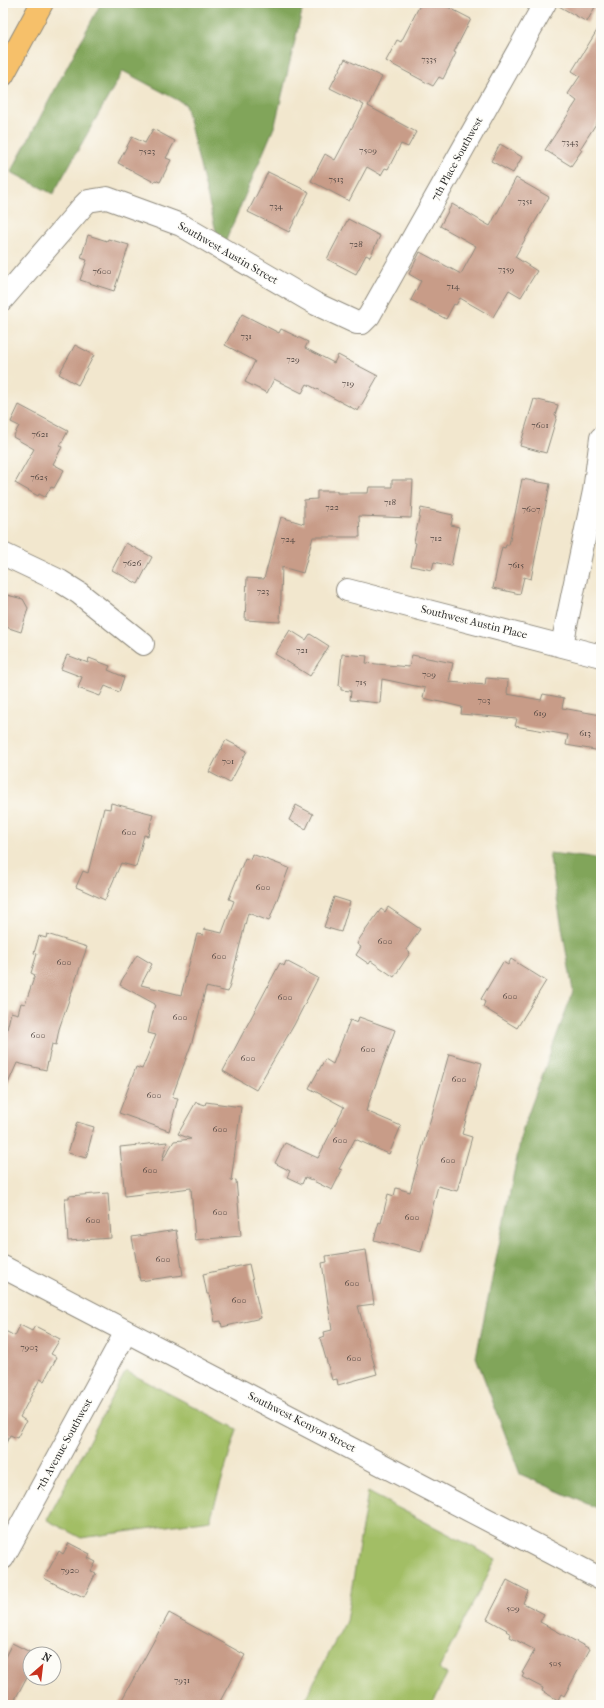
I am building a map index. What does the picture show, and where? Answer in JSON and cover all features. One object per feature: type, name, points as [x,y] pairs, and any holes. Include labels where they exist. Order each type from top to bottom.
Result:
[{"type":"main road","points":[[3,75],[42,3]]},
{"type":"street","name":"7th Place Southwest","points":[[369,316],[545,3]]},
{"type":"street","name":"Southwest Austin Street","points":[[3,299],[88,201],[107,198],[181,225],[316,304],[357,323],[362,323],[369,316]]},
{"type":"street","points":[[562,645],[592,498],[601,438]]},
{"type":"street","points":[[3,554],[60,581],[79,593],[143,644]]},
{"type":"street","name":"Southwest Austin Place","points":[[347,590],[601,656]]},
{"type":"street","name":"Southwest Kenyon Street","points":[[3,1267],[601,1579]]},
{"type":"street","name":"7th Avenue Southwest","points":[[3,1558],[126,1332]]},
{"type":"green space","points":[[101,3],[301,3],[303,7],[275,125],[221,252],[185,104],[123,71],[53,194],[11,172]]},
{"type":"green space","points":[[549,853],[601,859],[601,1510],[520,1474],[476,1357],[523,1128],[573,991]]},
{"type":"green space","points":[[126,1371],[237,1429],[210,1520],[81,1538],[47,1520]]},
{"type":"green space","points":[[368,1492],[496,1559],[439,1669],[447,1674],[431,1705],[302,1705],[346,1621]]},
{"type":"building","points":[[421,3],[440,3],[471,19],[454,52],[456,53],[443,79],[439,77],[433,86],[386,61],[397,40],[401,42]]},
{"type":"building","points":[[557,3],[597,3],[587,22],[557,5]]},
{"type":"building","points":[[601,24],[601,116],[580,149],[582,150],[571,166],[545,150],[577,101],[568,94],[580,76],[572,71]]},
{"type":"building","points":[[345,59],[382,77],[368,106],[416,132],[408,147],[401,144],[388,169],[385,168],[381,175],[367,167],[349,201],[311,181],[325,154],[335,160],[364,105],[330,88]]},
{"type":"building","points":[[153,129],[175,141],[166,158],[171,160],[160,182],[155,180],[154,182],[118,163],[132,137],[145,143]]},
{"type":"building","points":[[500,144],[522,157],[513,173],[491,161]]},
{"type":"building","points":[[268,172],[309,192],[289,232],[248,212]]},
{"type":"building","points":[[516,178],[549,197],[515,257],[537,271],[521,297],[509,290],[493,317],[460,298],[456,305],[454,304],[446,319],[411,300],[421,281],[409,274],[420,252],[461,274],[476,246],[440,226],[452,204],[490,226]]},
{"type":"building","points":[[348,219],[380,236],[370,257],[366,255],[356,274],[327,259]]},
{"type":"building","points":[[88,235],[107,241],[108,239],[129,245],[114,291],[80,280],[87,260],[81,258]]},
{"type":"building","points":[[242,314],[279,333],[281,329],[308,342],[305,348],[334,363],[338,355],[378,376],[358,411],[307,384],[302,393],[274,379],[267,393],[245,382],[255,361],[225,345]]},
{"type":"building","points":[[75,345],[94,355],[78,385],[59,374]]},
{"type":"building","points":[[534,399],[558,405],[555,415],[557,416],[546,453],[520,446]]},
{"type":"building","points":[[19,405],[68,431],[53,464],[64,470],[54,488],[51,487],[45,497],[39,494],[38,496],[15,483],[34,449],[13,437],[19,426],[11,422]]},
{"type":"building","points":[[522,479],[550,484],[531,579],[524,577],[520,594],[493,588],[502,547],[505,548],[506,545],[509,545]]},
{"type":"building","points":[[392,480],[413,480],[411,518],[359,516],[360,537],[313,537],[303,573],[282,567],[280,622],[245,620],[247,578],[264,579],[281,517],[304,524],[304,500],[317,499],[317,491],[337,491],[337,493],[368,493],[369,487],[392,487]]},
{"type":"building","points":[[421,508],[453,515],[451,525],[459,527],[451,566],[434,562],[432,570],[411,566]]},
{"type":"building","points":[[126,543],[152,557],[138,584],[112,570]]},
{"type":"building","points":[[3,594],[23,599],[28,608],[21,632],[3,626]]},
{"type":"building","points":[[290,630],[306,640],[310,634],[329,646],[310,676],[275,654]]},
{"type":"building","points":[[342,654],[367,656],[366,663],[409,667],[412,655],[453,663],[449,682],[485,685],[486,678],[508,680],[507,694],[541,700],[543,694],[564,698],[562,708],[601,715],[601,751],[566,745],[568,735],[515,726],[517,719],[461,714],[462,707],[423,698],[425,688],[382,679],[380,703],[350,700],[351,691],[341,690],[341,687],[339,686]]},
{"type":"building","points":[[67,655],[88,663],[89,658],[110,666],[108,670],[124,677],[119,692],[105,686],[100,696],[78,688],[82,677],[61,669]]},
{"type":"building","points":[[226,740],[247,751],[230,783],[209,772]]},
{"type":"building","points":[[111,803],[153,814],[148,836],[144,835],[136,867],[121,863],[105,900],[76,887],[83,871],[88,873],[104,808],[110,809]]},
{"type":"building","points":[[296,805],[313,814],[306,829],[289,820]]},
{"type":"building","points":[[252,854],[289,868],[269,921],[248,913],[228,992],[206,987],[192,1042],[172,1097],[178,1098],[169,1131],[119,1113],[136,1067],[142,1069],[156,1035],[148,1033],[155,1004],[120,985],[122,980],[137,955],[152,964],[141,985],[181,995],[197,934],[203,935],[204,929],[222,933],[234,901],[229,899],[245,858],[250,860]]},
{"type":"building","points":[[334,897],[350,902],[341,932],[324,927]]},
{"type":"building","points":[[388,907],[420,929],[406,950],[410,953],[394,977],[371,961],[369,964],[356,955],[361,947],[357,944],[360,938],[381,909],[385,912]]},
{"type":"building","points":[[47,934],[87,947],[59,1029],[56,1045],[52,1044],[46,1070],[17,1063],[3,1095],[3,1047],[11,1012],[18,1014],[21,1003],[25,1004],[35,975],[31,973],[37,954],[34,953],[39,936],[46,938]]},
{"type":"building","points":[[511,959],[546,981],[517,1028],[483,1007],[485,1002],[481,999],[503,962],[508,965]]},
{"type":"building","points":[[286,961],[318,978],[294,1025],[256,1090],[223,1071],[280,963],[284,966]]},
{"type":"building","points":[[359,1017],[395,1030],[366,1111],[401,1126],[389,1154],[355,1139],[339,1169],[342,1170],[332,1190],[305,1177],[302,1184],[287,1177],[290,1171],[275,1163],[285,1143],[318,1158],[344,1107],[309,1088],[325,1059],[333,1064],[350,1020],[357,1023]]},
{"type":"building","points":[[449,1054],[482,1063],[462,1134],[472,1137],[457,1191],[438,1186],[421,1252],[374,1240],[379,1222],[381,1223],[388,1194],[394,1196],[396,1188],[410,1192]]},
{"type":"building","points":[[196,1102],[205,1105],[206,1102],[241,1107],[231,1181],[236,1180],[241,1236],[195,1240],[191,1188],[125,1196],[120,1147],[167,1142],[162,1161],[174,1141],[191,1139],[178,1134]]},
{"type":"building","points":[[77,1122],[94,1127],[86,1158],[68,1153]]},
{"type":"building","points":[[108,1193],[111,1238],[68,1241],[65,1198],[69,1198],[69,1196]]},
{"type":"building","points":[[176,1230],[183,1275],[140,1281],[132,1237]]},
{"type":"building","points":[[366,1250],[374,1304],[358,1306],[377,1374],[338,1385],[337,1379],[332,1380],[320,1338],[325,1336],[324,1332],[332,1330],[322,1263],[327,1262],[326,1256]]},
{"type":"building","points":[[249,1264],[261,1318],[222,1327],[221,1321],[215,1322],[203,1274]]},
{"type":"building","points":[[20,1325],[32,1331],[35,1326],[60,1339],[51,1354],[57,1357],[44,1381],[40,1379],[20,1417],[26,1421],[17,1438],[10,1435],[3,1449],[3,1330],[15,1336]]},
{"type":"building","points":[[69,1543],[90,1554],[88,1558],[96,1562],[91,1571],[96,1573],[84,1597],[75,1593],[74,1594],[44,1578],[59,1551],[63,1554]]},
{"type":"building","points":[[507,1580],[528,1591],[523,1603],[544,1614],[540,1622],[590,1649],[564,1696],[561,1694],[558,1700],[542,1691],[543,1688],[522,1677],[524,1674],[522,1673],[535,1650],[510,1637],[511,1634],[506,1631],[507,1630],[487,1619]]},
{"type":"building","points":[[169,1613],[245,1655],[218,1705],[119,1705]]},
{"type":"building","points":[[12,1643],[22,1648],[22,1686],[12,1705],[3,1705],[3,1661]]}]
